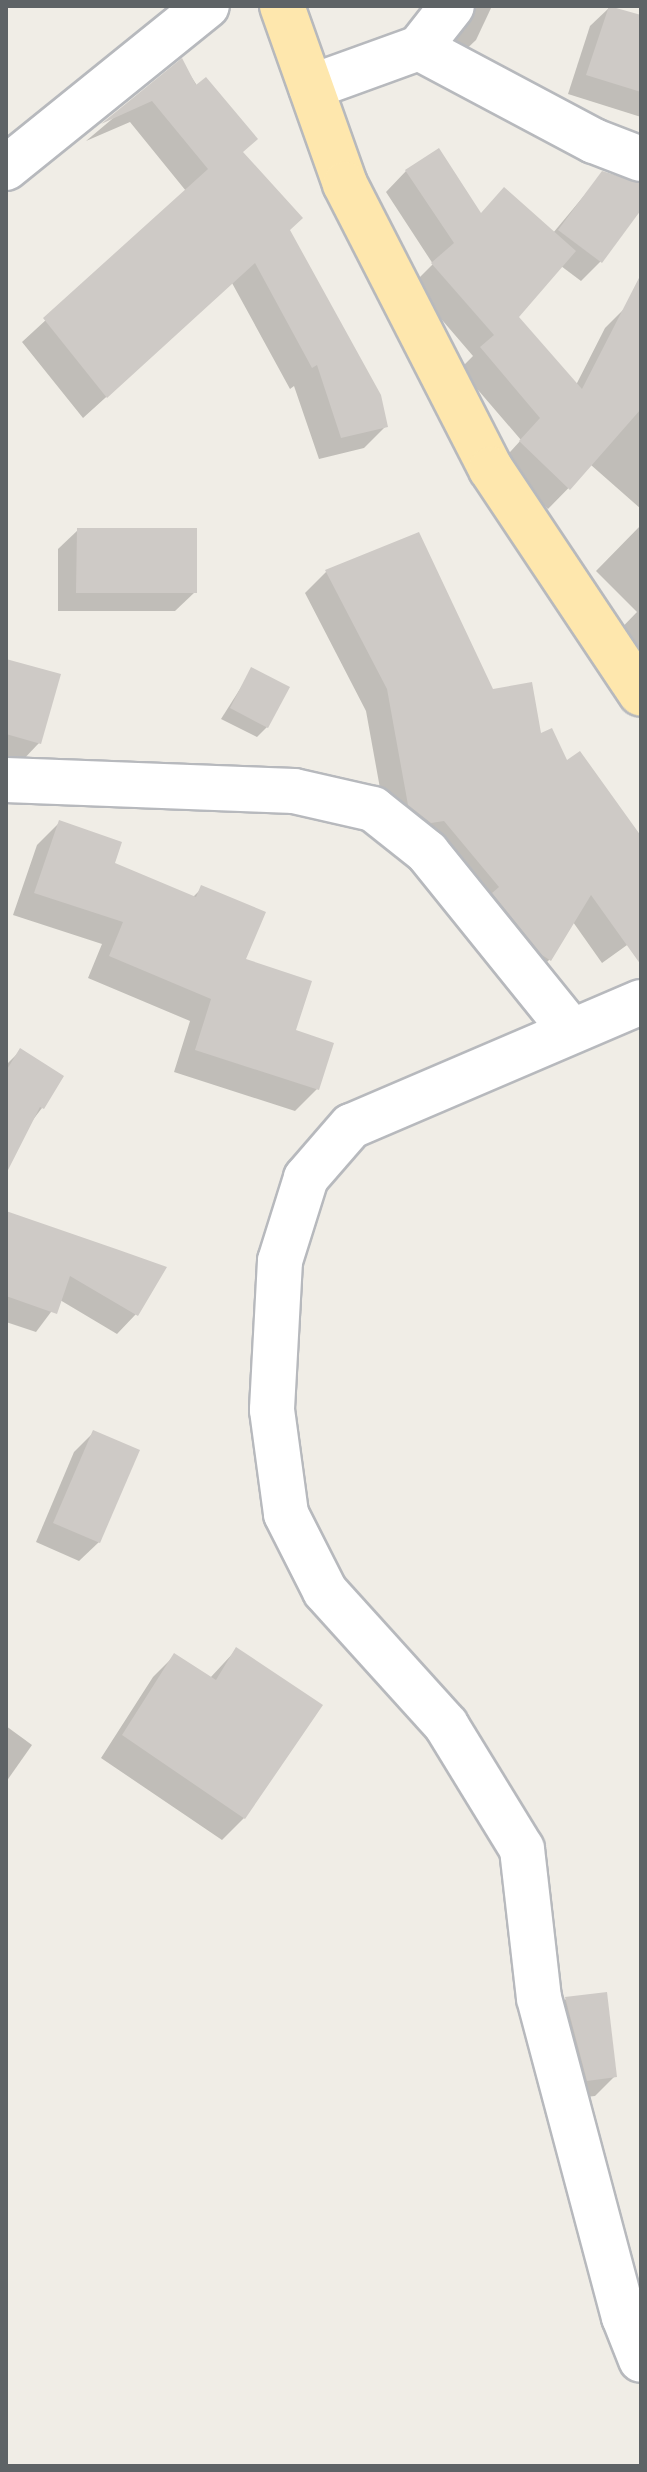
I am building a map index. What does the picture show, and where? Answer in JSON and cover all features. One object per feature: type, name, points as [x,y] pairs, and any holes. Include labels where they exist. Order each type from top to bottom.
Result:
[{"type":"main road","points":[[282,6],[345,184],[491,469],[641,694]]},
{"type":"street","points":[[6,168],[207,6]]},
{"type":"street","points":[[311,87],[419,48],[452,6]]},
{"type":"street","points":[[419,48],[594,141],[641,159]]},
{"type":"street","points":[[6,780],[294,791],[373,809],[427,852],[570,1029]]},
{"type":"street","points":[[641,1002],[570,1029],[351,1126],[306,1178],[280,1261],[272,1410],[286,1514],[325,1591],[446,1725],[522,1849],[539,1998],[624,2317],[641,2360]]},
{"type":"building","points":[[609,6],[641,15],[641,92],[586,75]]},
{"type":"building","points":[[182,58],[196,85],[206,77],[258,139],[243,152],[303,218],[290,230],[381,395],[388,427],[341,438],[317,365],[312,368],[255,263],[107,398],[43,318],[208,169],[152,101],[101,124]]},
{"type":"building","points":[[439,148],[481,213],[504,187],[576,251],[519,317],[582,389],[641,274],[641,409],[570,490],[519,441],[540,418],[480,347],[494,335],[431,263],[454,243],[405,170]]},
{"type":"building","points":[[602,171],[641,183],[641,210],[602,263],[558,230]]},
{"type":"building","points":[[77,528],[197,528],[197,593],[76,593]]},
{"type":"building","points":[[419,532],[493,689],[532,682],[541,733],[552,728],[567,760],[580,751],[641,836],[641,965],[591,895],[551,961],[542,955],[492,893],[499,887],[444,821],[431,823],[408,805],[387,689],[325,570]]},
{"type":"building","points":[[6,659],[61,674],[41,744],[6,734]]},
{"type":"building","points":[[251,667],[290,687],[268,728],[230,708]]},
{"type":"building","points":[[59,820],[122,842],[115,863],[196,897],[201,885],[266,912],[246,959],[312,981],[296,1030],[334,1043],[319,1090],[195,1050],[211,999],[109,956],[123,922],[34,893]]},
{"type":"building","points":[[20,1048],[64,1076],[44,1109],[40,1107],[6,1174],[6,1071]]},
{"type":"building","points":[[6,1211],[167,1267],[138,1316],[70,1276],[57,1314],[6,1296]]},
{"type":"building","points":[[93,1430],[140,1450],[100,1543],[53,1523]]},
{"type":"building","points":[[236,1647],[323,1705],[245,1819],[122,1735],[174,1653],[216,1680]]},
{"type":"building","points":[[607,1992],[617,2077],[587,2081],[565,1997]]}]
